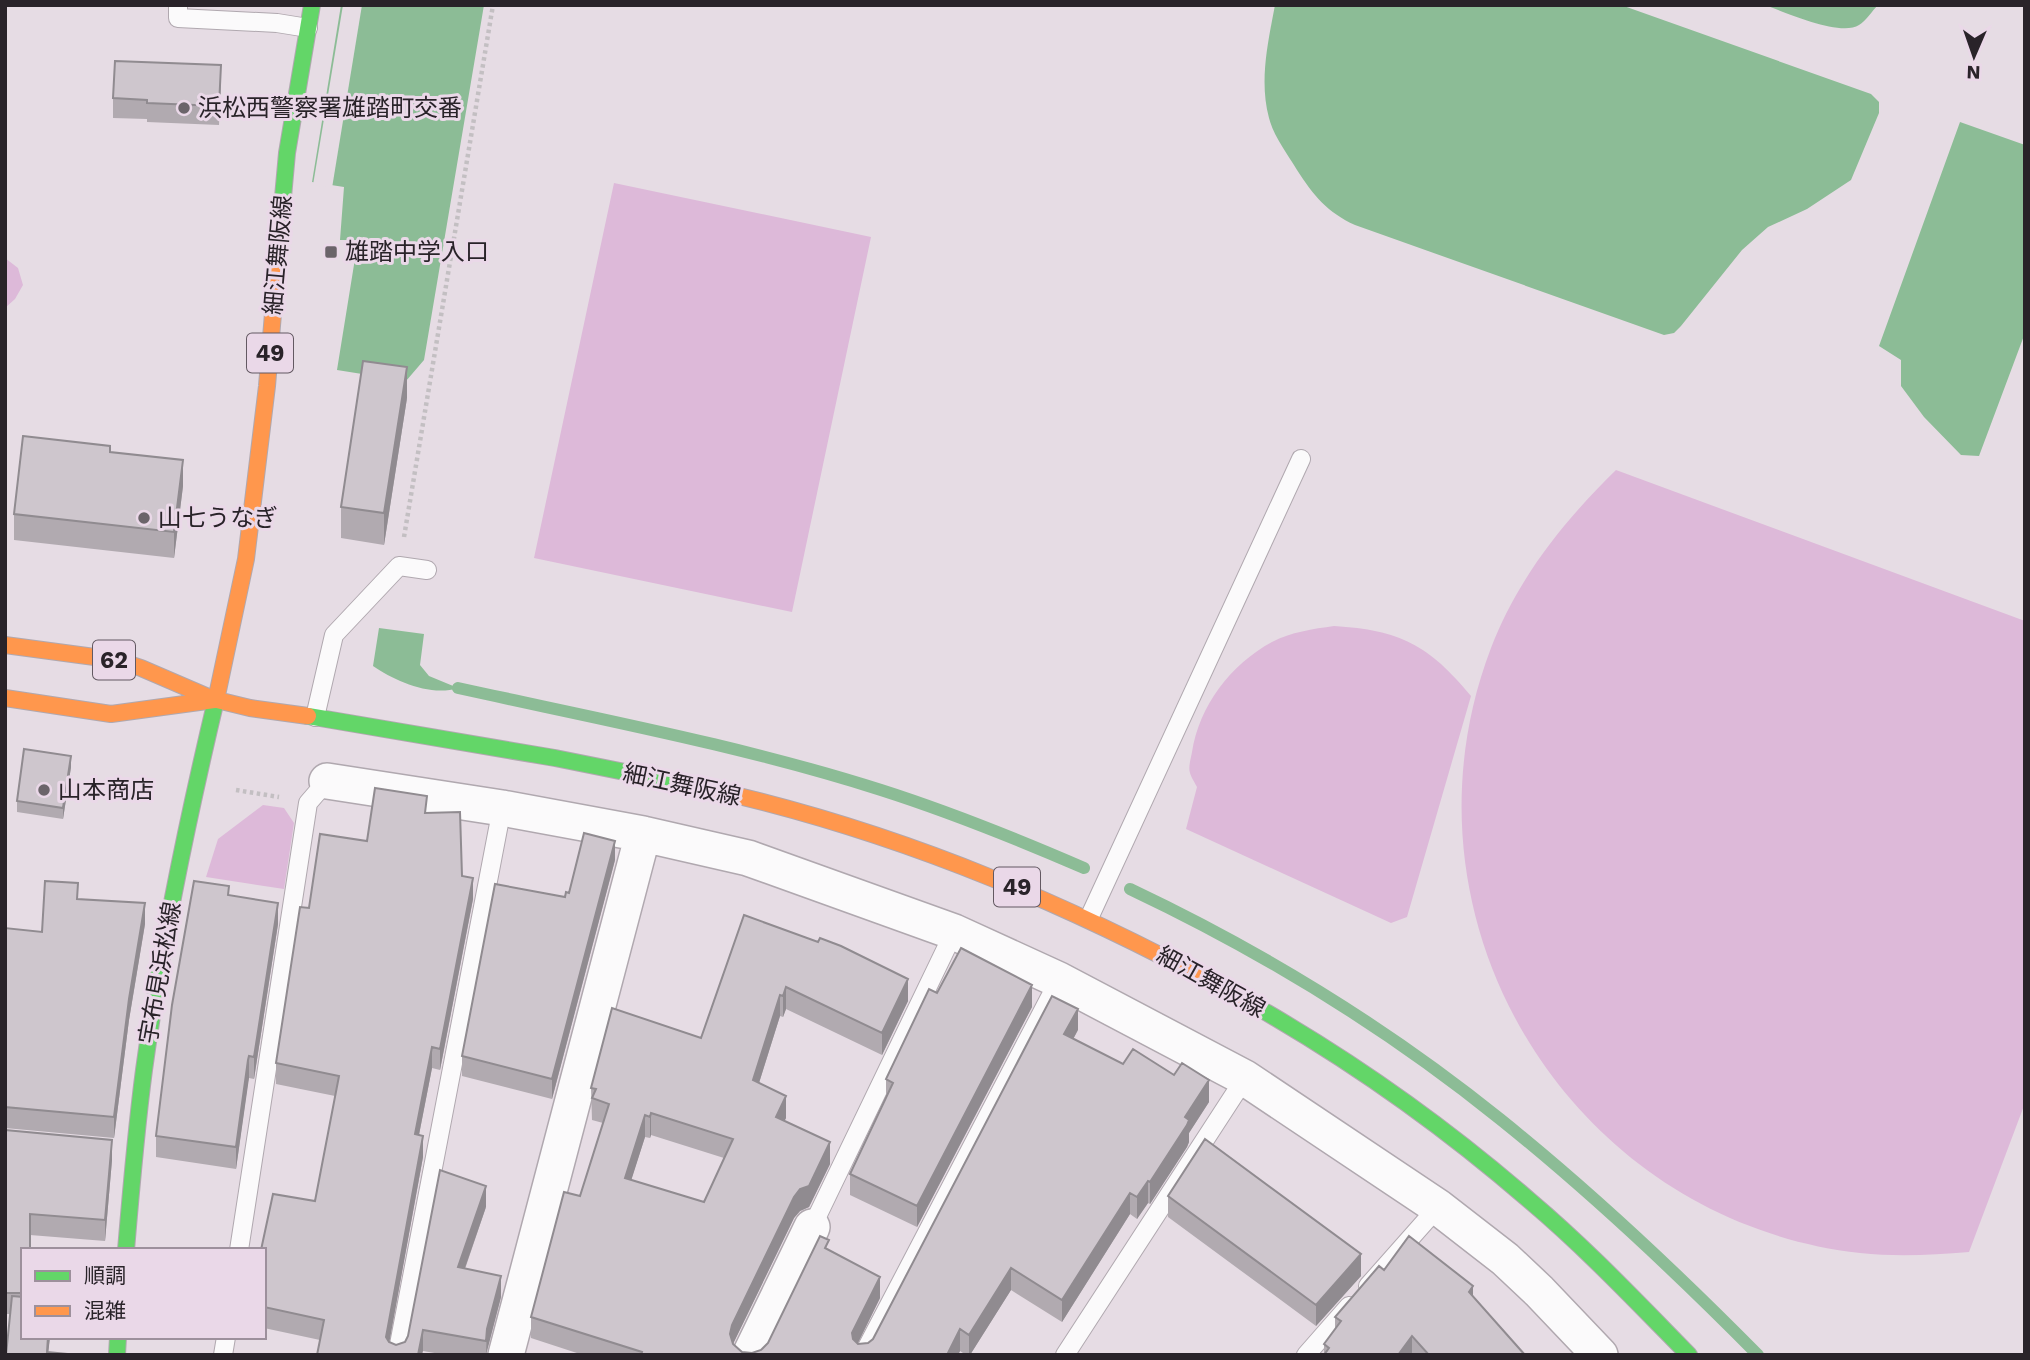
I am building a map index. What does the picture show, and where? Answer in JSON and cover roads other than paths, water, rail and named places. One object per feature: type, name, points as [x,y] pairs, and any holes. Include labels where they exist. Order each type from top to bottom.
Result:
[{"type":"main road","name":"細江舞阪線","points":[[312,5],[287,153],[267,386],[246,559],[216,700],[645,776],[794,810],[940,857],[1088,918],[1160,953],[1282,1022],[1347,1062],[1409,1106],[1529,1200],[1594,1260],[1689,1355]]},
{"type":"main road","name":"62","points":[[5,645],[119,660],[216,700]]},
{"type":"main road","name":"62","points":[[5,698],[111,714],[216,700]]},
{"type":"main road","name":"宇布見浜松線","points":[[126,1248],[128,1150],[184,838],[216,700]]},
{"type":"street","points":[[317,792],[502,808],[643,834],[748,858],[954,932],[1059,980],[1245,1078],[1438,1208],[1505,1259],[1539,1291],[1592,1352]]},
{"type":"street","points":[[506,1355],[643,834]]},
{"type":"street","points":[[750,1355],[812,1227]]},
{"type":"lane","points":[[178,5],[177,18],[276,23],[308,28]]},
{"type":"lane","points":[[1088,918],[1301,459]]},
{"type":"lane","points":[[315,718],[334,635],[399,566],[427,570]]},
{"type":"lane","points":[[239,1248],[317,792]]},
{"type":"lane","points":[[397,1355],[502,808]]},
{"type":"lane","points":[[812,1227],[954,932]]},
{"type":"lane","points":[[863,1355],[1059,980]]},
{"type":"lane","points":[[1065,1355],[1245,1078]]},
{"type":"lane","points":[[1306,1355],[1438,1208]]},
{"type":"waterway","points":[[458,688],[671,734],[829,774],[907,798],[1009,836],[1084,868]]},
{"type":"waterway","points":[[1130,889],[1275,965],[1413,1053],[1500,1119],[1600,1204],[1758,1355]]},
{"type":"place","name":"浜松西警察署雄踏町交番","points":[[184,108]]},
{"type":"place","name":"雄踏中学入口","points":[[331,252]]},
{"type":"place","name":"山七うなぎ","points":[[144,518]]},
{"type":"place","name":"山本商店","points":[[44,790]]}]
